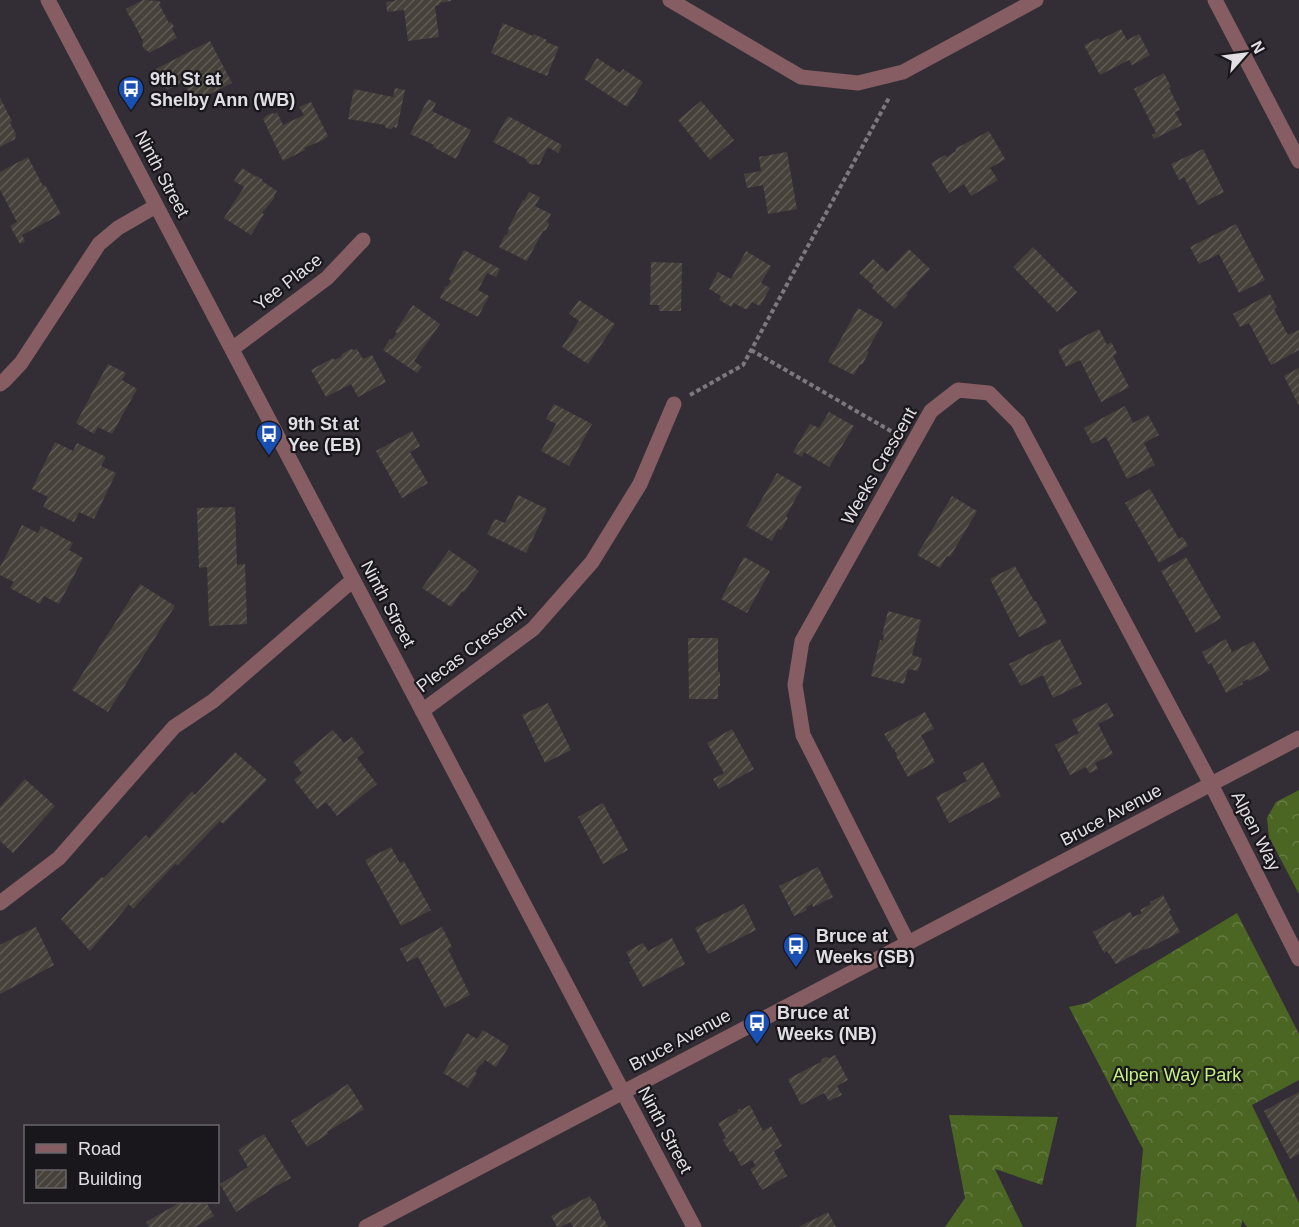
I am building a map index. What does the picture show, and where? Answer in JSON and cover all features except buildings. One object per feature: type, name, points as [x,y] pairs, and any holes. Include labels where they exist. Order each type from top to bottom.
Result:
[{"type":"street","name":"Ninth Street","points":[[48,0],[693,1227]]},
{"type":"street","points":[[670,0],[801,76],[858,83],[903,72],[1036,0]]},
{"type":"street","points":[[1215,0],[1299,161]]},
{"type":"street","points":[[0,384],[21,363],[99,244],[118,228],[156,206]]},
{"type":"street","name":"Yee Place","points":[[232,349],[327,278],[363,240]]},
{"type":"street","name":"Weeks Crescent","points":[[908,943],[803,735],[795,685],[802,641],[931,411],[958,390],[989,393],[1018,422],[1210,784]]},
{"type":"street","name":"Plecas Crescent","points":[[422,711],[533,629],[592,562],[640,484],[675,404]]},
{"type":"street","points":[[0,903],[59,858],[174,727],[213,701],[353,580]]},
{"type":"street","name":"Bruce Avenue","points":[[366,1227],[1299,738]]},
{"type":"street","name":"Alpen Way","points":[[1210,784],[1299,959]]},
{"type":"path","points":[[675,404],[743,365],[903,72]]},
{"type":"path","points":[[751,350],[913,444]]},
{"type":"green space","points":[[1299,790],[1299,894],[1269,837],[1267,818],[1276,802]]},
{"type":"green space","name":"Alpen Way Park","points":[[1237,913],[1299,1034],[1299,1080],[1252,1105],[1299,1203],[1299,1227],[1247,1227],[1242,1220],[1241,1227],[1136,1227],[1143,1149],[1069,1007],[1087,1003]]},
{"type":"green space","points":[[949,1115],[1058,1117],[1042,1185],[995,1169],[1023,1227],[945,1227],[965,1198]]},
{"type":"place","name":"9th St at Shelby Ann (WB)","points":[[131,112]]},
{"type":"place","name":"9th St at Yee (EB)","points":[[269,457]]},
{"type":"place","name":"Bruce at Weeks (SB)","points":[[796,969]]},
{"type":"place","name":"Bruce at Weeks (NB)","points":[[757,1046]]}]
